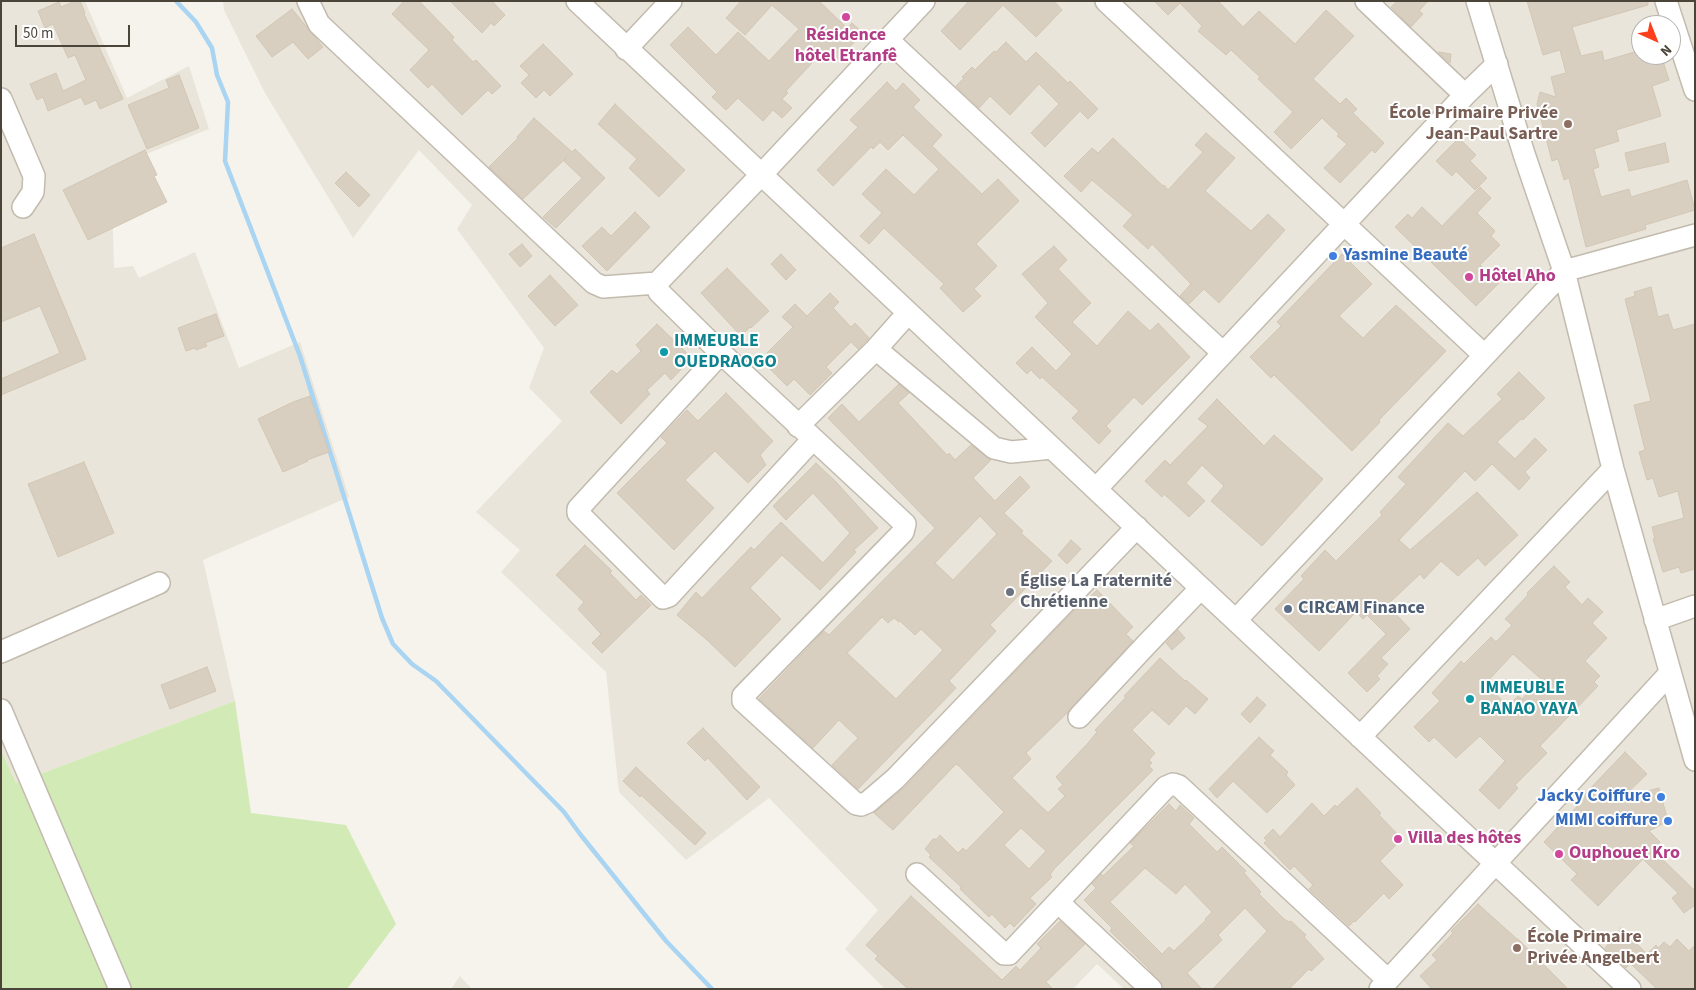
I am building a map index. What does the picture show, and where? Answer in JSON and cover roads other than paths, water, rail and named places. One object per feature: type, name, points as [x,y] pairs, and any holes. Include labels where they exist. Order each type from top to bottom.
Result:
[{"type":"street","points":[[308,1],[319,24],[594,283],[603,287],[657,284],[761,176],[924,1]]},
{"type":"street","points":[[577,1],[761,176],[1497,864],[1624,987]]},
{"type":"street","points":[[626,49],[671,1]]},
{"type":"street","points":[[1106,1],[1484,355]]},
{"type":"street","points":[[1366,1],[1465,95]]},
{"type":"street","points":[[1477,1],[1524,154],[1564,271],[1613,469],[1695,760]]},
{"type":"street","points":[[1666,1],[1691,63],[1695,90]]},
{"type":"street","points":[[888,40],[1223,353]]},
{"type":"street","points":[[1096,488],[1465,95],[1497,64]]},
{"type":"street","points":[[1,99],[34,176],[33,192],[23,206]]},
{"type":"street","points":[[1236,620],[1564,271],[1695,235]]},
{"type":"street","points":[[657,284],[659,292],[721,353],[905,524],[905,529],[745,692],[743,701],[856,804],[861,805],[868,802],[895,779],[1137,527]]},
{"type":"street","points":[[721,353],[578,509],[578,513],[663,598],[669,596],[908,313]]},
{"type":"street","points":[[876,349],[994,448],[1011,452],[1052,448]]},
{"type":"street","points":[[1360,737],[1613,469]]},
{"type":"street","points":[[1,652],[159,582]]},
{"type":"street","points":[[1079,717],[1201,588]]},
{"type":"street","points":[[1655,620],[1695,606]]},
{"type":"street","points":[[917,874],[1004,954],[1009,954],[1166,787],[1173,784],[1186,793],[1384,984],[1497,864],[1670,673]]},
{"type":"street","points":[[1,710],[120,989]]},
{"type":"street","points":[[1058,902],[1151,989]]},
{"type":"waterway","points":[[176,1],[196,22],[212,48],[217,75],[228,102],[225,161],[300,356],[382,618],[393,644],[412,664],[436,681],[564,812],[666,941],[712,989]]},
{"type":"place","name":"Résidence hôtel Etranfê","points":[[846,17]]},
{"type":"place","name":"École Primaire Privée Jean-Paul Sartre","points":[[1568,124]]},
{"type":"place","name":"Yasmine Beauté","points":[[1333,256]]},
{"type":"place","name":"Hôtel Aho","points":[[1469,277]]},
{"type":"place","name":"IMMEUBLE OUEDRAOGO","points":[[664,352]]},
{"type":"place","name":"Église La Fraternité Chrétienne","points":[[1010,592]]},
{"type":"place","name":"CIRCAM Finance","points":[[1288,609]]},
{"type":"place","name":"IMMEUBLE BANAO YAYA","points":[[1470,699]]},
{"type":"place","name":"Jacky Coiffure","points":[[1661,797]]},
{"type":"place","name":"MIMI coiffure","points":[[1668,821]]},
{"type":"place","name":"Villa des hôtes","points":[[1398,839]]},
{"type":"place","name":"Ouphouet Kro","points":[[1559,854]]},
{"type":"place","name":"École Primaire Privée Angelbert","points":[[1517,948]]}]
